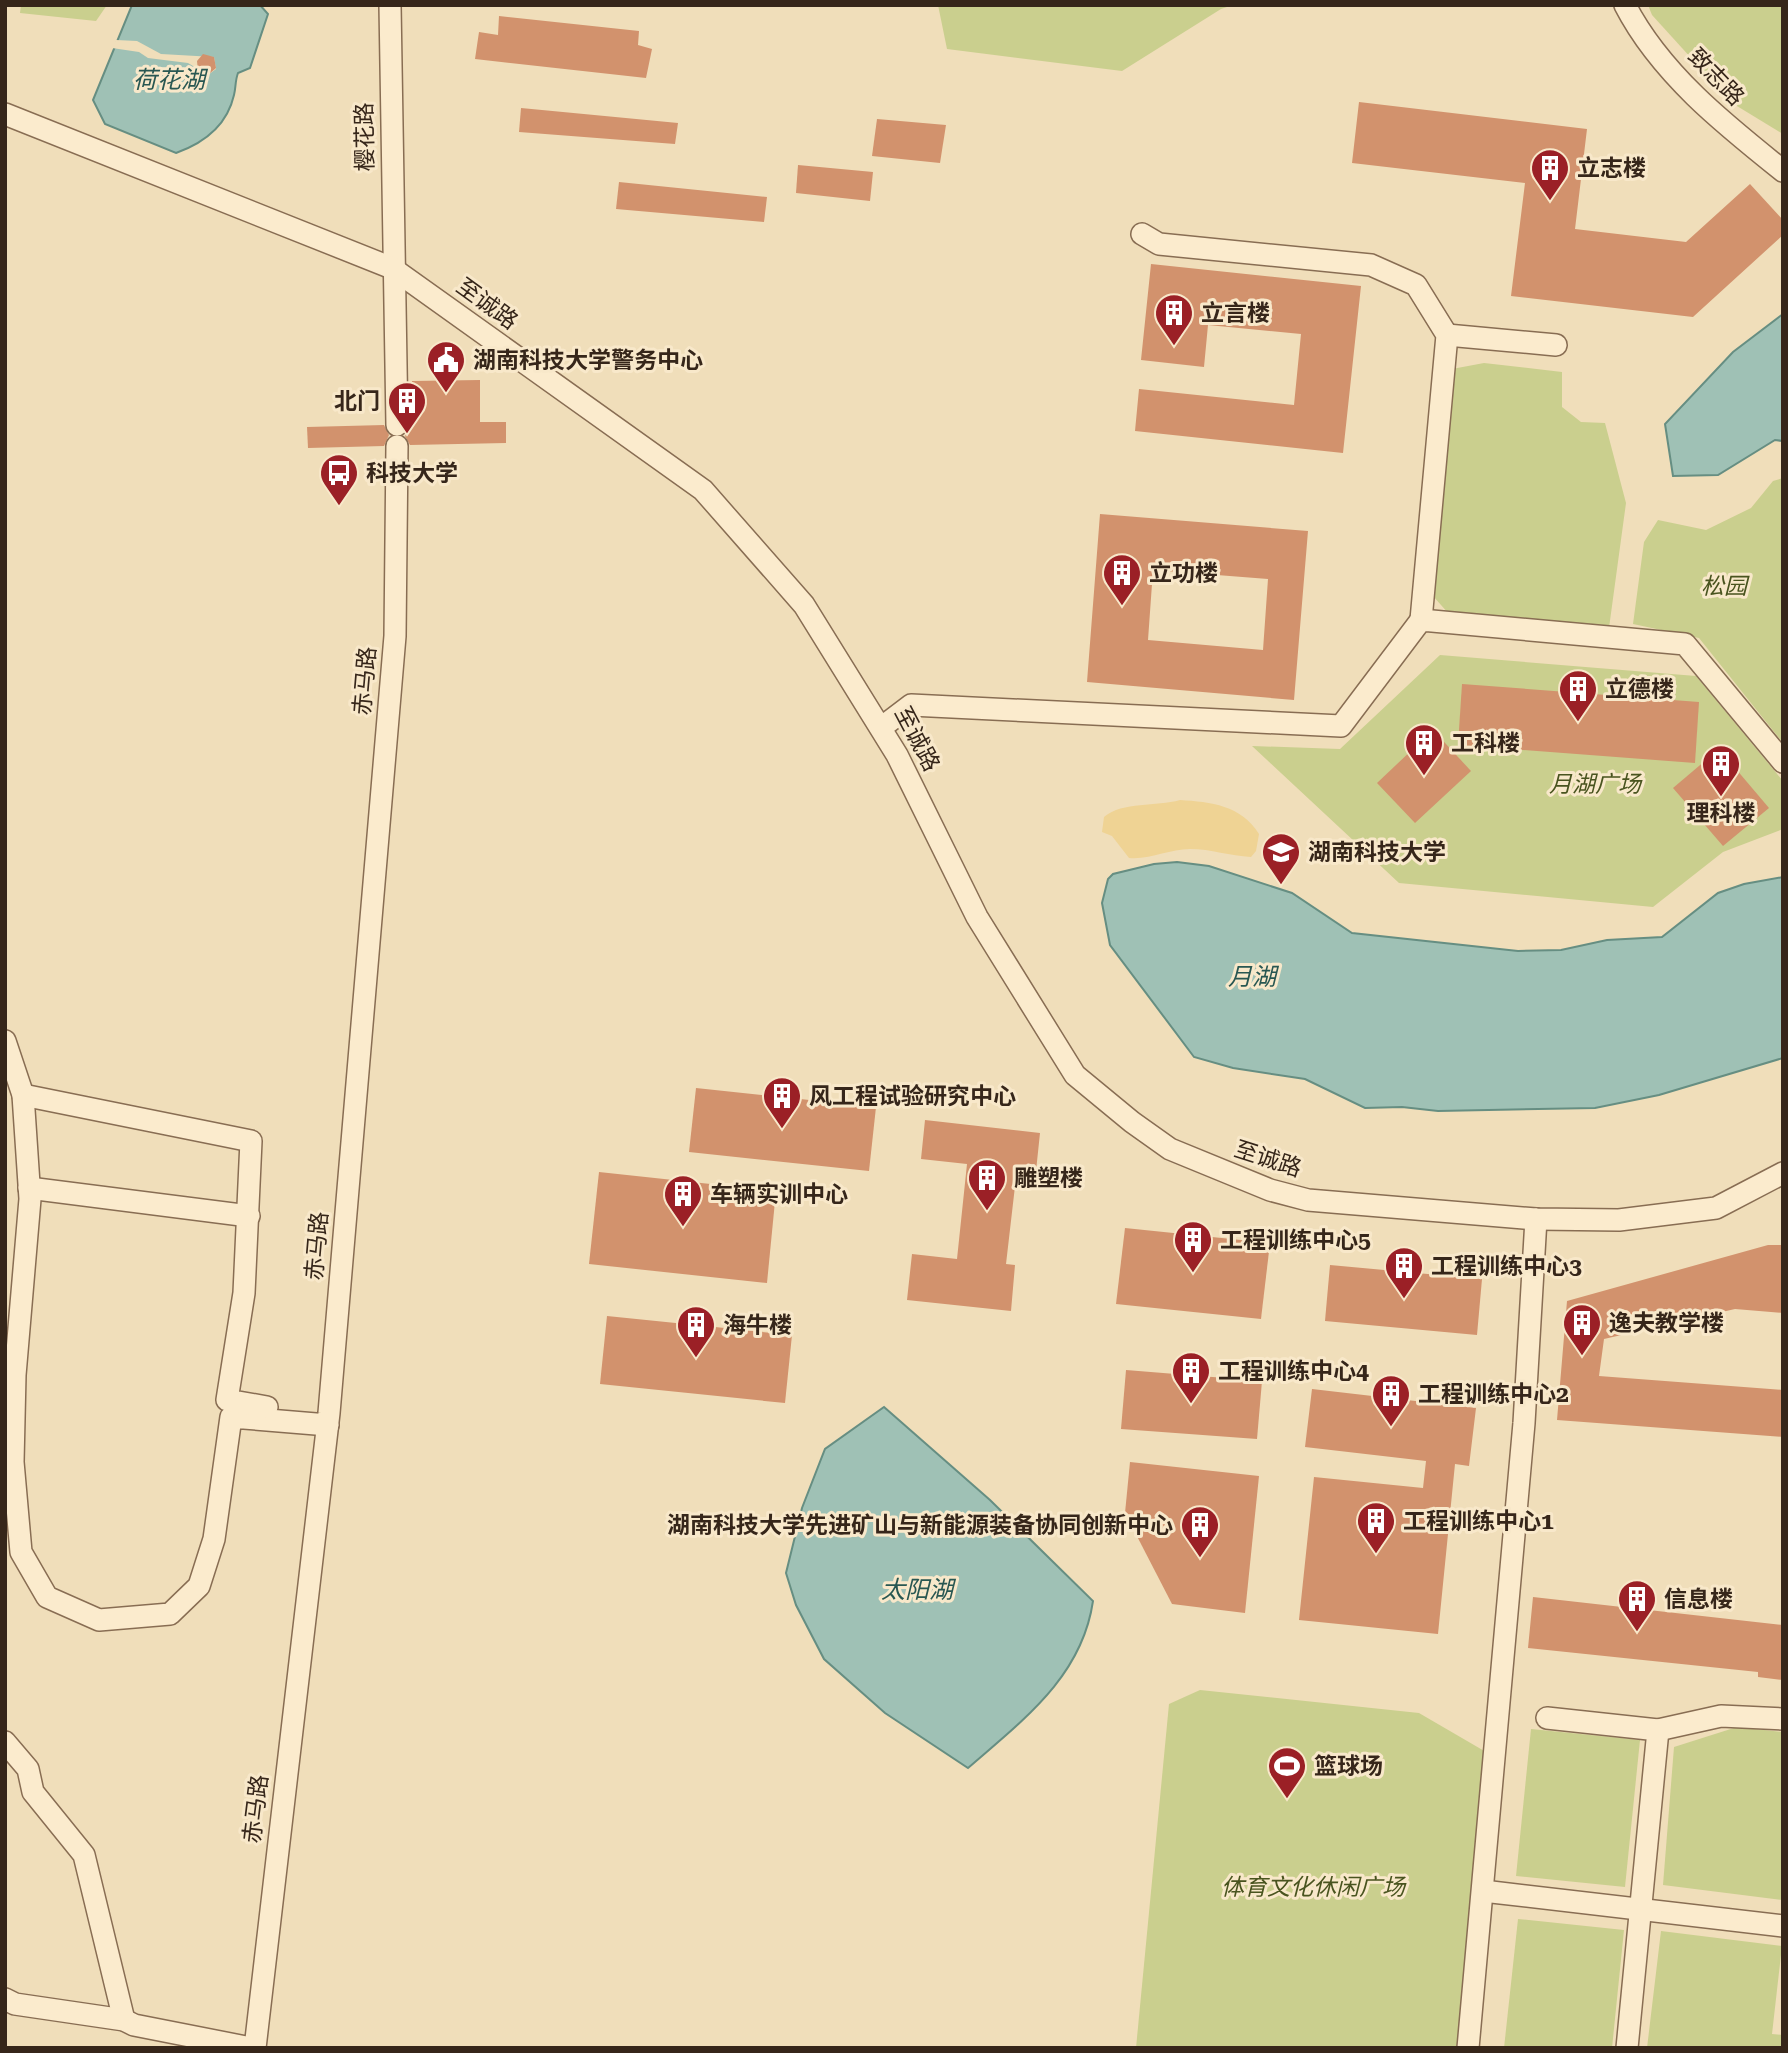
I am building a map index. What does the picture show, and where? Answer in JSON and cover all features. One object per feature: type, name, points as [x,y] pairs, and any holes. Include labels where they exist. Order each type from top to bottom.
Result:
[{"type":"street","name":"樱花路","points":[[390,5],[392,268],[397,435]]},
{"type":"street","name":"致志路","points":[[1625,5],[1639,33],[1715,117],[1783,171]]},
{"type":"street","name":"至诚路","points":[[5,114],[392,268],[703,491],[804,605],[881,727],[977,917],[1075,1075],[1170,1149],[1214,1169],[1308,1200],[1536,1219],[1619,1220],[1716,1208],[1783,1173]]},
{"type":"street","points":[[881,727],[911,705],[1341,726],[1421,620],[1447,335],[1416,285],[1370,265],[1159,244],[1142,234]]},
{"type":"street","points":[[1447,335],[1556,345]]},
{"type":"street","name":"赤马路","points":[[253,2048],[328,1419],[395,636],[397,435]]},
{"type":"street","points":[[1421,620],[1685,644],[1783,762]]},
{"type":"street","points":[[5,1041],[29,1188],[15,1375],[13,1461],[21,1552],[47,1597],[99,1620],[170,1614],[199,1586],[214,1539],[231,1417],[328,1419]]},
{"type":"street","points":[[17,1110],[251,1141],[244,1293],[228,1400],[328,1419]]},
{"type":"street","points":[[29,1188],[249,1216]]},
{"type":"street","points":[[1468,2048],[1524,1423],[1536,1219]]},
{"type":"street","points":[[1547,1717],[1658,1730],[1721,1716],[1783,1719]]},
{"type":"street","points":[[1627,2048],[1658,1730]]},
{"type":"street","points":[[5,1742],[27,1769],[33,1792],[84,1855],[124,2020]]},
{"type":"street","points":[[1483,1891],[1783,1926]]},
{"type":"street","points":[[5,1999],[15,2004],[124,2020],[134,2025],[253,2048]]},
{"type":"green space","points":[[21,5],[107,5],[96,21],[20,13]]},
{"type":"green space","points":[[938,5],[1233,5],[1221,9],[1122,71],[947,49]]},
{"type":"green space","points":[[1648,5],[1783,5],[1783,134],[1732,103],[1652,15]]},
{"type":"green space","points":[[1484,363],[1562,372],[1562,407],[1581,422],[1605,423],[1626,503],[1609,628],[1449,614],[1433,596],[1452,369]]},
{"type":"green space","name":"松园","points":[[1783,478],[1783,743],[1699,638],[1633,624],[1644,542],[1658,520],[1706,530],[1751,508],[1773,481]]},
{"type":"green space","name":"月湖广场","points":[[1440,655],[1696,676],[1783,781],[1783,829],[1723,852],[1653,907],[1399,883],[1252,746],[1340,749]]},
{"type":"green space","name":"体育文化休闲广场","points":[[1200,1690],[1419,1713],[1486,1752],[1458,2048],[1136,2048],[1169,1704]]},
{"type":"green space","points":[[1737,1727],[1783,1732],[1783,1900],[1663,1885],[1674,1747]]},
{"type":"green space","points":[[1531,1729],[1640,1740],[1625,1887],[1516,1876]]},
{"type":"green space","points":[[1518,1919],[1624,1930],[1612,2048],[1504,2048]]},
{"type":"green space","points":[[1661,1931],[1782,1946],[1772,2034],[1783,2035],[1783,2048],[1647,2048]]},
{"type":"sand","points":[[1180,800],[1214,804],[1243,817],[1259,834],[1256,851],[1251,857],[1190,849],[1129,858],[1112,836],[1102,832],[1104,817],[1112,812],[1130,806]]},
{"type":"water","name":"荷花湖","points":[[132,5],[260,5],[268,14],[250,68],[238,73],[231,106],[226,116],[205,138],[176,153],[105,124],[93,100]]},
{"type":"water","points":[[1783,314],[1783,441],[1775,440],[1718,475],[1673,476],[1665,424],[1733,352]]},
{"type":"water","name":"月湖","points":[[1177,862],[1209,866],[1292,893],[1352,933],[1518,951],[1561,950],[1607,940],[1662,937],[1718,893],[1744,884],[1783,877],[1783,1058],[1659,1095],[1595,1108],[1438,1111],[1402,1107],[1365,1108],[1305,1079],[1233,1068],[1194,1057],[1110,945],[1102,903],[1108,879],[1113,874],[1154,864]]},
{"type":"water","name":"太阳湖","points":[[884,1407],[990,1500],[1093,1601],[1087,1628],[1063,1675],[1029,1714],[968,1768],[885,1713],[824,1659],[796,1605],[786,1573],[802,1508],[825,1449]]},
{"type":"pier","points":[[116,40],[137,41],[161,54],[214,57],[216,69],[208,75],[188,63],[148,58],[139,52],[112,48]]},
{"type":"building","points":[[499,16],[639,31],[638,45],[652,49],[646,78],[475,59],[479,32],[498,35]]},
{"type":"building","points":[[203,54],[214,57],[216,68],[208,75],[198,71],[197,61]]},
{"type":"building","name":"立志楼","points":[[1359,102],[1587,129],[1575,229],[1686,242],[1750,184],[1783,220],[1783,235],[1693,317],[1511,296],[1525,183],[1352,163]]},
{"type":"building","points":[[521,108],[678,123],[675,144],[519,132]]},
{"type":"building","points":[[877,119],[946,125],[940,163],[872,156]]},
{"type":"building","points":[[798,165],[873,172],[870,201],[796,193]]},
{"type":"building","points":[[619,182],[767,197],[764,222],[616,209]]},
{"type":"building","name":"立言楼","points":[[1151,264],[1361,286],[1343,453],[1135,431],[1139,389],[1294,405],[1301,334],[1208,325],[1204,367],[1141,360]]},
{"type":"building","points":[[480,380],[480,422],[506,422],[506,443],[410,445],[405,436],[413,424],[412,381]]},
{"type":"building","points":[[384,425],[389,435],[384,446],[308,448],[307,427]]},
{"type":"building","name":"立功楼","points":[[1100,514],[1308,531],[1294,700],[1087,682]],"holes":[[[1153,570],[1268,579],[1263,650],[1148,640]]]},
{"type":"building","name":"立德楼","points":[[1462,684],[1699,702],[1695,763],[1458,745]]},
{"type":"building","name":"工科楼","points":[[1433,730],[1471,771],[1415,823],[1377,783]]},
{"type":"building","name":"理科楼","points":[[1719,749],[1769,808],[1723,846],[1673,788]]},
{"type":"building","name":"风工程试验研究中心","points":[[696,1088],[876,1107],[869,1171],[689,1152]]},
{"type":"building","name":"雕塑楼","points":[[925,1120],[1040,1133],[1036,1171],[1017,1169],[1006,1264],[1015,1265],[1011,1311],[907,1300],[912,1254],[957,1259],[967,1164],[921,1159]]},
{"type":"building","name":"车辆实训中心","points":[[599,1172],[776,1191],[767,1283],[589,1264]]},
{"type":"building","name":"工程训练中心5","points":[[1125,1228],[1270,1243],[1261,1319],[1116,1304]]},
{"type":"building","name":"逸夫教学楼","points":[[1768,1245],[1783,1245],[1783,1313],[1735,1309],[1604,1339],[1599,1376],[1783,1390],[1783,1437],[1557,1420],[1567,1301]]},
{"type":"building","name":"工程训练中心3","points":[[1330,1265],[1482,1279],[1477,1335],[1325,1321]]},
{"type":"building","name":"海牛楼","points":[[607,1316],[792,1335],[785,1403],[600,1384]]},
{"type":"building","name":"工程训练中心4","points":[[1126,1370],[1262,1381],[1257,1439],[1121,1429]]},
{"type":"building","name":"工程训练中心1","points":[[1312,1389],[1476,1408],[1469,1466],[1455,1464],[1438,1634],[1299,1620],[1314,1477],[1423,1488],[1426,1461],[1305,1447]]},
{"type":"building","name":"湖南科技大学先进矿山与新能源装备协同创新中心","points":[[1130,1462],[1259,1476],[1245,1613],[1172,1604],[1125,1513]]},
{"type":"building","name":"信息楼","points":[[1533,1597],[1783,1625],[1783,1680],[1758,1677],[1758,1672],[1528,1648]]},
{"type":"place","name":"立志楼","points":[[1550,202]]},
{"type":"place","name":"立言楼","points":[[1174,347]]},
{"type":"place","name":"湖南科技大学警务中心","points":[[446,394]]},
{"type":"place","name":"北门","points":[[407,435]]},
{"type":"place","name":"科技大学","points":[[339,507]]},
{"type":"place","name":"立功楼","points":[[1122,607]]},
{"type":"place","name":"立德楼","points":[[1578,723]]},
{"type":"place","name":"工科楼","points":[[1424,777]]},
{"type":"place","name":"理科楼","points":[[1721,798]]},
{"type":"place","name":"湖南科技大学","points":[[1281,886]]},
{"type":"place","name":"风工程试验研究中心","points":[[782,1130]]},
{"type":"place","name":"雕塑楼","points":[[987,1212]]},
{"type":"place","name":"车辆实训中心","points":[[683,1228]]},
{"type":"place","name":"工程训练中心5","points":[[1193,1274]]},
{"type":"place","name":"工程训练中心3","points":[[1404,1300]]},
{"type":"place","name":"逸夫教学楼","points":[[1582,1357]]},
{"type":"place","name":"海牛楼","points":[[696,1359]]},
{"type":"place","name":"工程训练中心4","points":[[1191,1405]]},
{"type":"place","name":"工程训练中心2","points":[[1391,1428]]},
{"type":"place","name":"工程训练中心1","points":[[1376,1555]]},
{"type":"place","name":"湖南科技大学先进矿山与新能源装备协同创新中心","points":[[1200,1559]]},
{"type":"place","name":"信息楼","points":[[1637,1633]]},
{"type":"place","name":"篮球场","points":[[1287,1800]]}]
